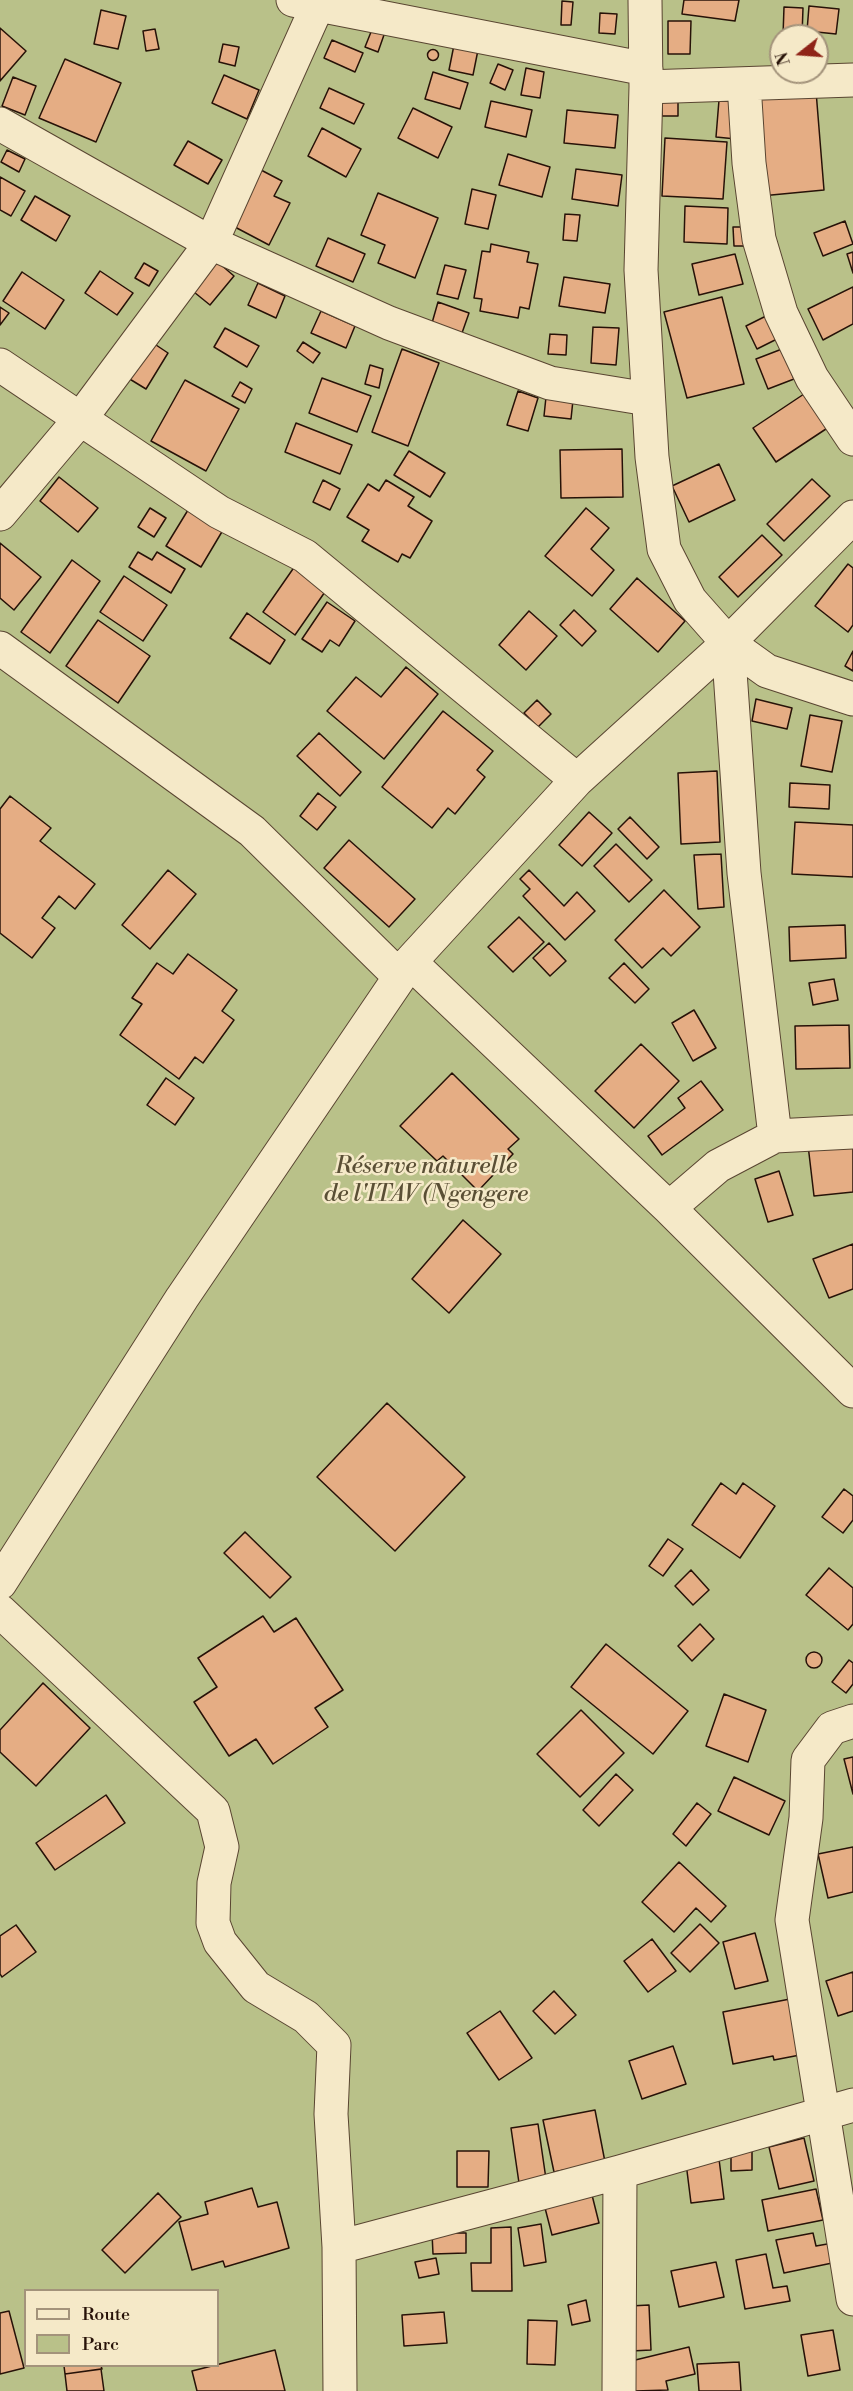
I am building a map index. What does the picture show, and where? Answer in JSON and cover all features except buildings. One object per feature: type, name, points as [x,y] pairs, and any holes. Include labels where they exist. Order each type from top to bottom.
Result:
[{"type":"street","points":[[645,0],[646,78],[641,270],[648,399],[664,549],[690,600],[728,642],[767,671],[853,699]]},
{"type":"street","points":[[0,514],[81,418],[211,243],[311,1],[646,78],[744,84],[853,80]]},
{"type":"street","points":[[744,84],[749,163],[759,239],[781,313],[812,378],[853,439]]},
{"type":"street","points":[[0,124],[211,243],[388,323],[550,383],[648,399]]},
{"type":"street","points":[[0,366],[219,512],[305,556],[577,780]]},
{"type":"street","points":[[0,1583],[182,1298],[404,969],[577,780],[728,642],[853,517]]},
{"type":"street","points":[[728,642],[744,873],[775,1136]]},
{"type":"street","points":[[0,648],[252,831],[669,1208],[853,1391]]},
{"type":"street","points":[[669,1208],[718,1166],[775,1136],[853,1132]]},
{"type":"street","points":[[0,1611],[213,1810],[222,1847],[214,1883],[213,1923],[220,1942],[256,1987],[306,2017],[334,2045],[331,2114],[339,2247],[340,2391]]},
{"type":"street","points":[[853,1721],[832,1728],[808,1760],[806,1818],[792,1920],[839,2109],[853,2299]]},
{"type":"street","points":[[339,2247],[620,2172],[839,2109]]},
{"type":"street","points":[[619,2391],[620,2172]]},
{"type":"green space","name":"Réserve naturelle de l'ITAV (Ngengere","points":[[0,0],[853,0],[853,2391],[0,2391]]}]
